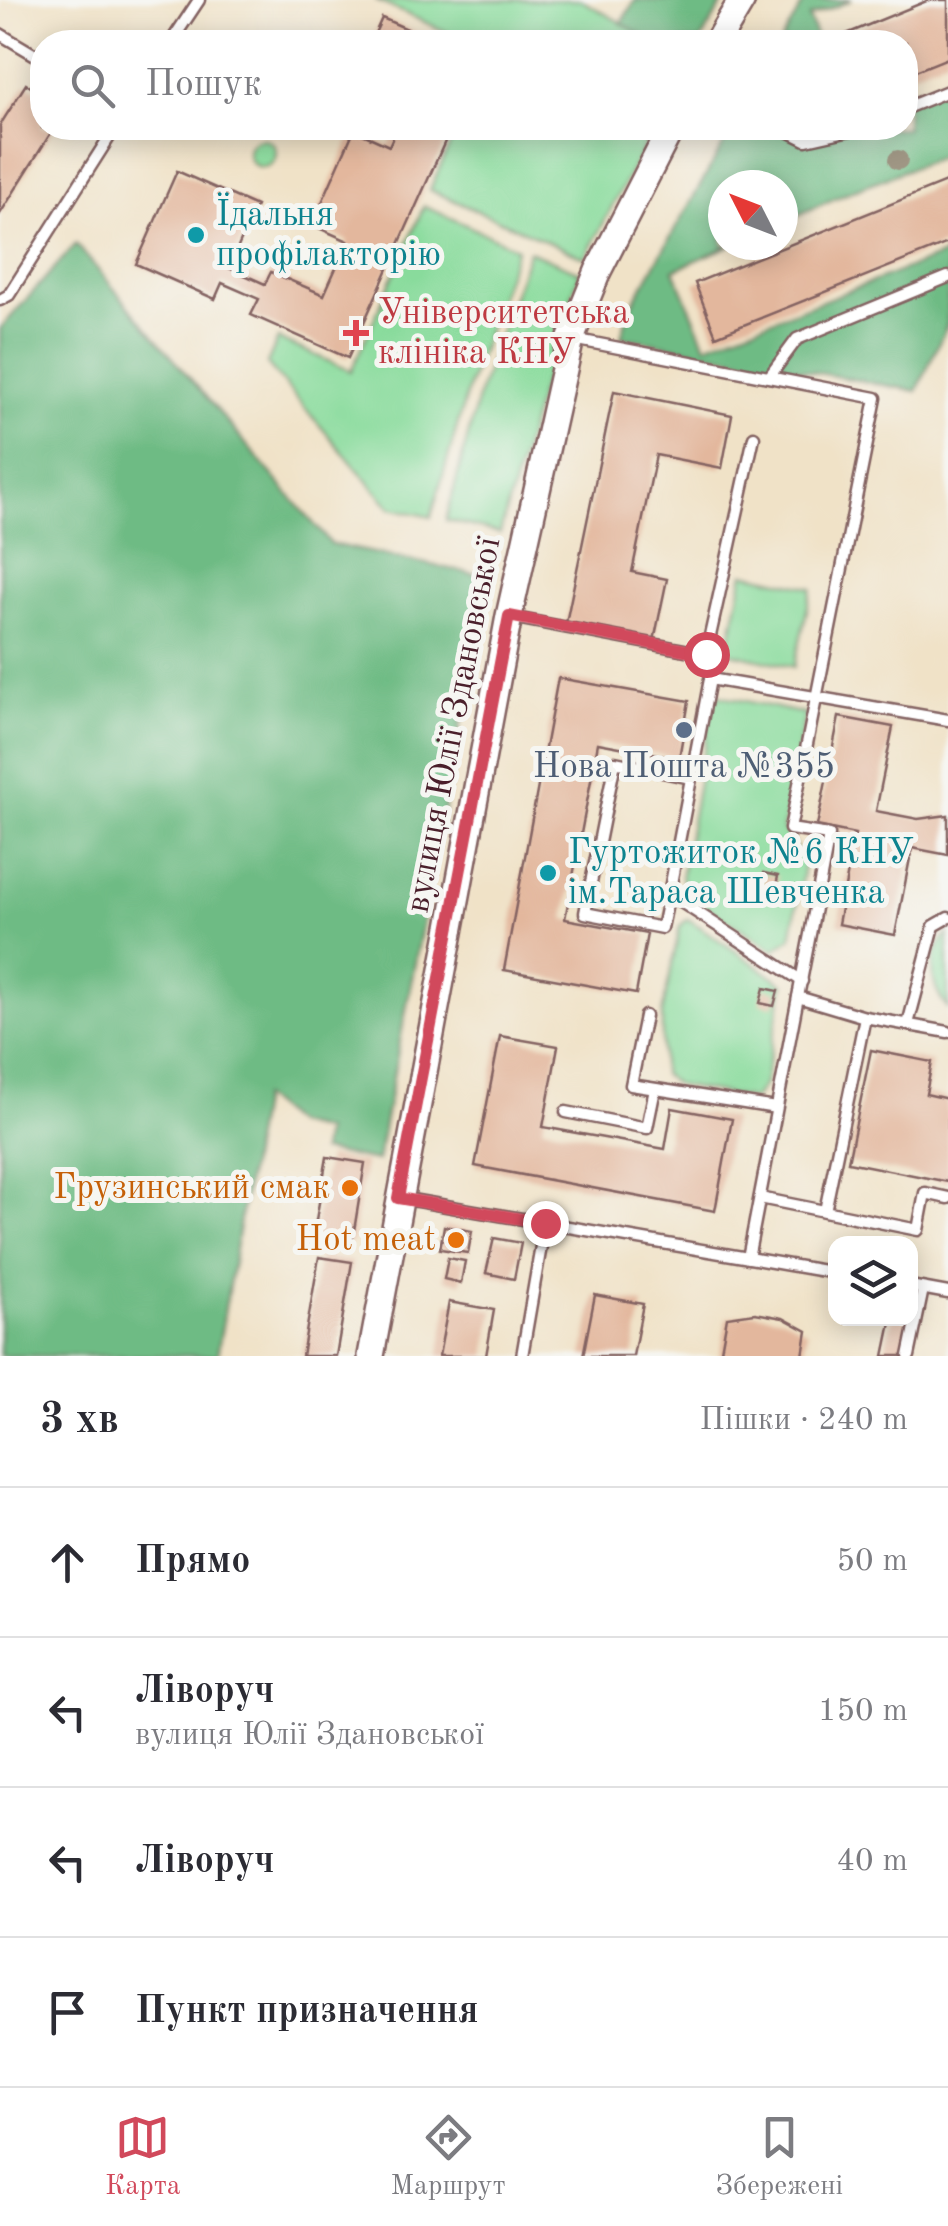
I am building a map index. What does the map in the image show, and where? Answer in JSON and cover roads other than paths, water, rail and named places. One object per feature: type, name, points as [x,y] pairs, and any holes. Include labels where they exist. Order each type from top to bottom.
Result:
[{"type":"street","points":[[724,30],[742,0]]},
{"type":"street","name":"вулиця Юлії Здановської","points":[[370,1356],[509,616],[572,338],[598,270],[664,140]]},
{"type":"lane","points":[[179,30],[199,0]]},
{"type":"lane","points":[[0,34],[30,51]]},
{"type":"lane","points":[[918,103],[948,91]]},
{"type":"lane","points":[[0,300],[9,296],[107,140]]},
{"type":"lane","points":[[770,377],[797,340],[948,277]]},
{"type":"lane","points":[[572,338],[876,398],[790,829],[828,835],[748,1258]]},
{"type":"lane","points":[[509,616],[706,654],[754,437]]},
{"type":"lane","points":[[690,778],[615,762],[585,913],[662,928],[710,679],[948,720]]},
{"type":"lane","points":[[669,894],[802,981]]},
{"type":"lane","points":[[908,1024],[934,926],[948,918]]},
{"type":"lane","points":[[798,997],[865,1017],[948,1032]]},
{"type":"lane","points":[[645,1016],[631,1085],[776,1108]]},
{"type":"lane","points":[[825,1211],[865,1017]]},
{"type":"lane","points":[[566,1112],[648,1128],[655,1088]]},
{"type":"lane","points":[[760,1198],[918,1230],[924,1193],[948,1198]]},
{"type":"lane","points":[[398,1198],[828,1272]]},
{"type":"lane","points":[[522,1356],[545,1223]]},
{"type":"lane","points":[[918,1287],[948,1293]]},
{"type":"lane","points":[[909,1356],[923,1288]]},
{"type":"place","name":"Їдальня профілакторію","points":[[196,235]]},
{"type":"place","name":"Університетська клініка КНУ","points":[[356,333]]},
{"type":"place","name":"Нова Пошта №355","points":[[684,730]]},
{"type":"place","name":"Гуртожиток №6 КНУ ім.Тараса Шевченка","points":[[548,873]]},
{"type":"place","name":"Грузинський смак","points":[[350,1188]]},
{"type":"place","name":"Hot meat","points":[[456,1240]]}]
